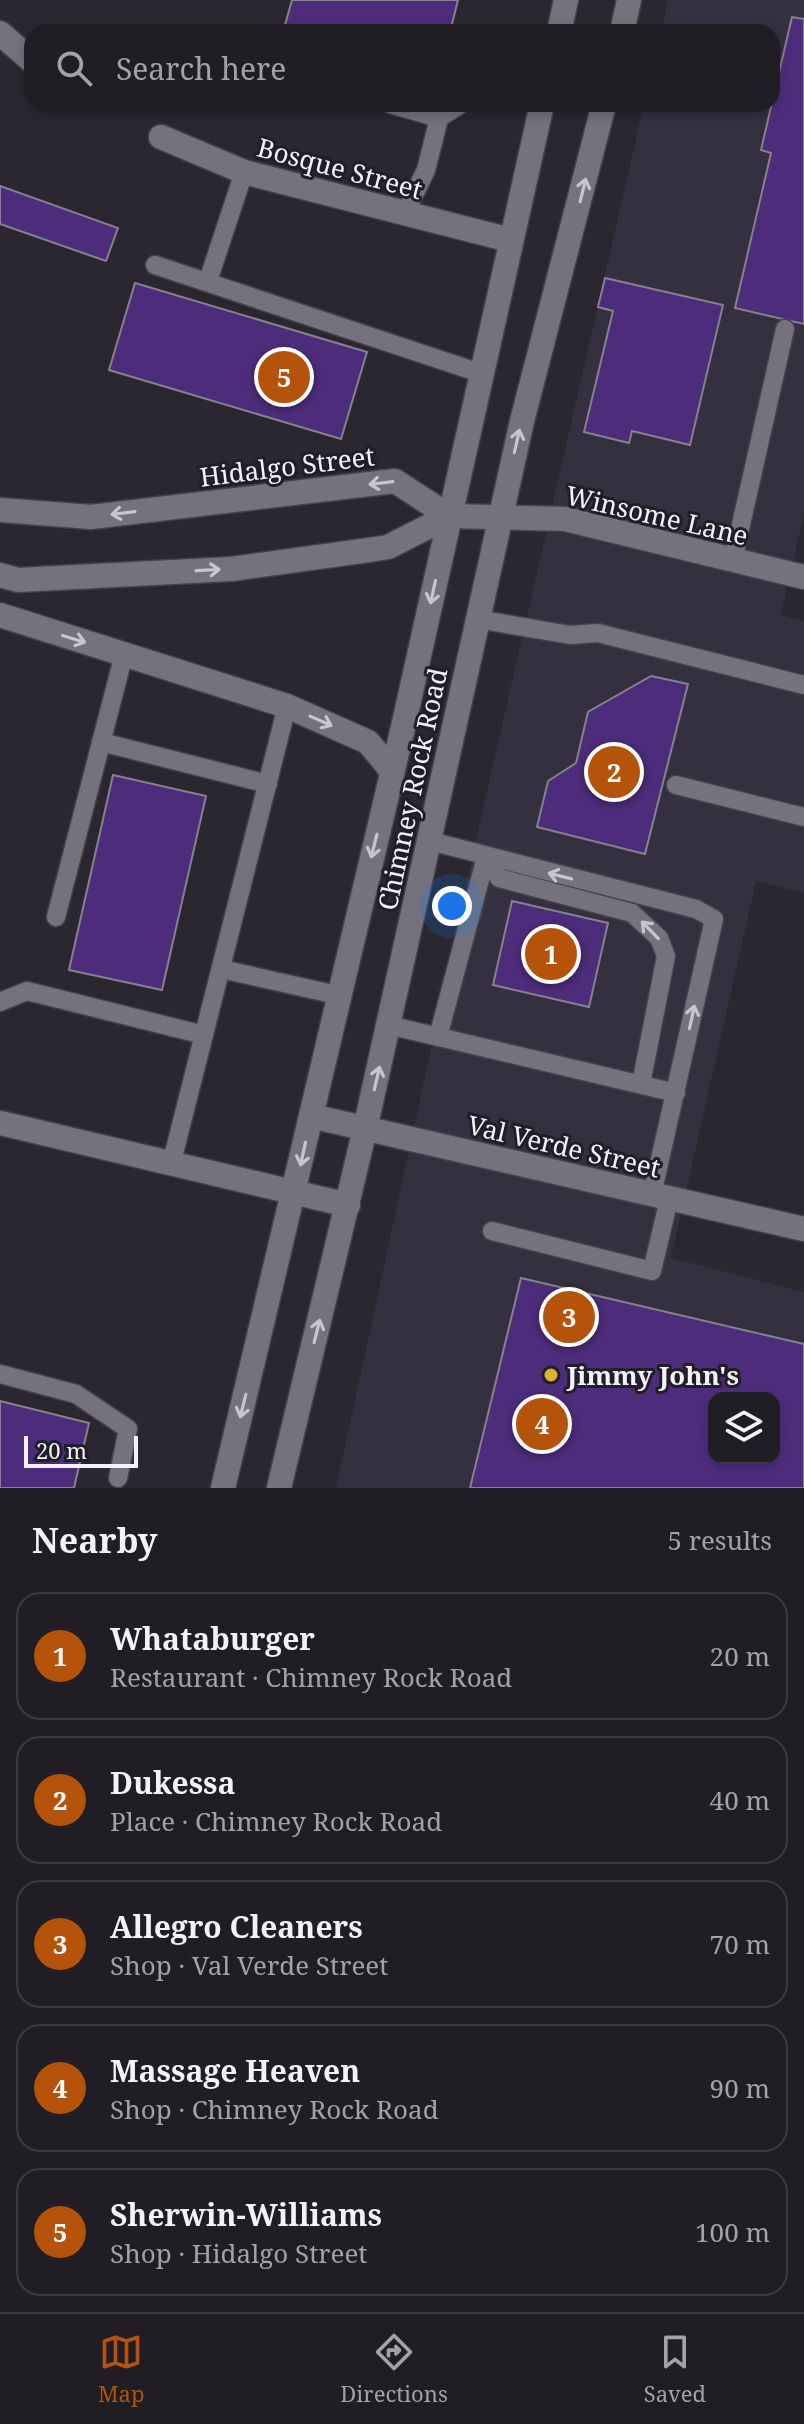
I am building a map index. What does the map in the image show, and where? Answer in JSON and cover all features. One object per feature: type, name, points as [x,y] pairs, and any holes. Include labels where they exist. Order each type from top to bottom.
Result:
[{"type":"street","points":[[561,24],[566,0]]},
{"type":"street","points":[[624,24],[629,0]]},
{"type":"street","points":[[0,33],[24,54]]},
{"type":"street","name":"Chimney Rock Road","points":[[223,1488],[295,1193],[337,995],[392,771],[540,112]]},
{"type":"street","name":"Chimney Rock Road","points":[[279,1488],[348,1205],[500,517],[602,112]]},
{"type":"street","name":"Bosque Street","points":[[161,137],[244,172],[510,240]]},
{"type":"street","name":"Hidalgo Street","points":[[0,510],[91,517],[395,481],[449,516]]},
{"type":"street","points":[[0,575],[18,580],[246,567],[388,547],[449,516]]},
{"type":"street","name":"Winsome Lane","points":[[449,516],[565,519],[804,577]]},
{"type":"street","points":[[0,615],[287,706],[368,742],[392,771]]},
{"type":"street","name":"Val Verde Street","points":[[311,1116],[804,1229]]},
{"type":"street","points":[[0,1123],[348,1205]]},
{"type":"lane","points":[[418,112],[439,118]]},
{"type":"lane","points":[[405,213],[426,170],[439,118],[448,112]]},
{"type":"lane","points":[[208,281],[244,172]]},
{"type":"lane","points":[[155,265],[480,373]]},
{"type":"lane","points":[[733,560],[785,329]]},
{"type":"lane","points":[[477,619],[570,635],[598,633],[804,685]]},
{"type":"lane","points":[[56,917],[124,654]]},
{"type":"lane","points":[[171,1165],[287,706]]},
{"type":"lane","points":[[101,742],[268,784]]},
{"type":"lane","points":[[676,785],[804,817]]},
{"type":"lane","points":[[430,841],[696,909],[714,919],[676,1093],[652,1271],[492,1231]]},
{"type":"lane","points":[[438,1037],[486,857]]},
{"type":"lane","points":[[486,857],[499,878],[632,913],[659,938],[666,956],[641,1084]]},
{"type":"lane","points":[[221,969],[337,995]]},
{"type":"lane","points":[[0,1002],[27,991],[204,1035]]},
{"type":"lane","points":[[388,1025],[676,1093]]},
{"type":"lane","points":[[0,1374],[76,1394],[128,1429],[118,1478]]},
{"type":"shaded area","points":[[668,0],[804,0],[804,514],[781,615],[804,621],[804,893],[756,881],[671,1258],[804,1292],[804,1488],[336,1488],[480,822],[642,112],[780,112],[780,24],[663,24]]},
{"type":"building","points":[[292,0],[458,0],[452,24],[285,24]]},
{"type":"building","points":[[792,17],[804,19],[804,324],[735,308],[771,153],[761,150],[770,112],[780,112],[780,68]]},
{"type":"building","points":[[0,186],[118,228],[106,261],[0,224]]},
{"type":"building","points":[[605,278],[723,305],[690,445],[632,431],[629,443],[584,432],[613,311],[598,307]]},
{"type":"building","points":[[135,283],[367,352],[341,439],[109,370]]},
{"type":"building","points":[[651,676],[688,684],[645,854],[537,827],[548,781],[576,763],[588,712]]},
{"type":"building","points":[[113,775],[206,796],[162,990],[69,970]]},
{"type":"building","points":[[512,901],[608,923],[589,1007],[493,985]]},
{"type":"building","points":[[521,1278],[804,1344],[804,1488],[470,1488]]},
{"type":"building","points":[[0,1401],[89,1423],[74,1488],[0,1488]]},
{"type":"place","name":"Sherwin-Williams","points":[[284,377]]},
{"type":"place","name":"Dukessa","points":[[614,772]]},
{"type":"place","name":"Whataburger","points":[[551,954]]},
{"type":"place","name":"Allegro Cleaners","points":[[569,1317]]},
{"type":"place","name":"Jimmy John's","points":[[551,1375]]},
{"type":"place","name":"Massage Heaven","points":[[542,1424]]}]
